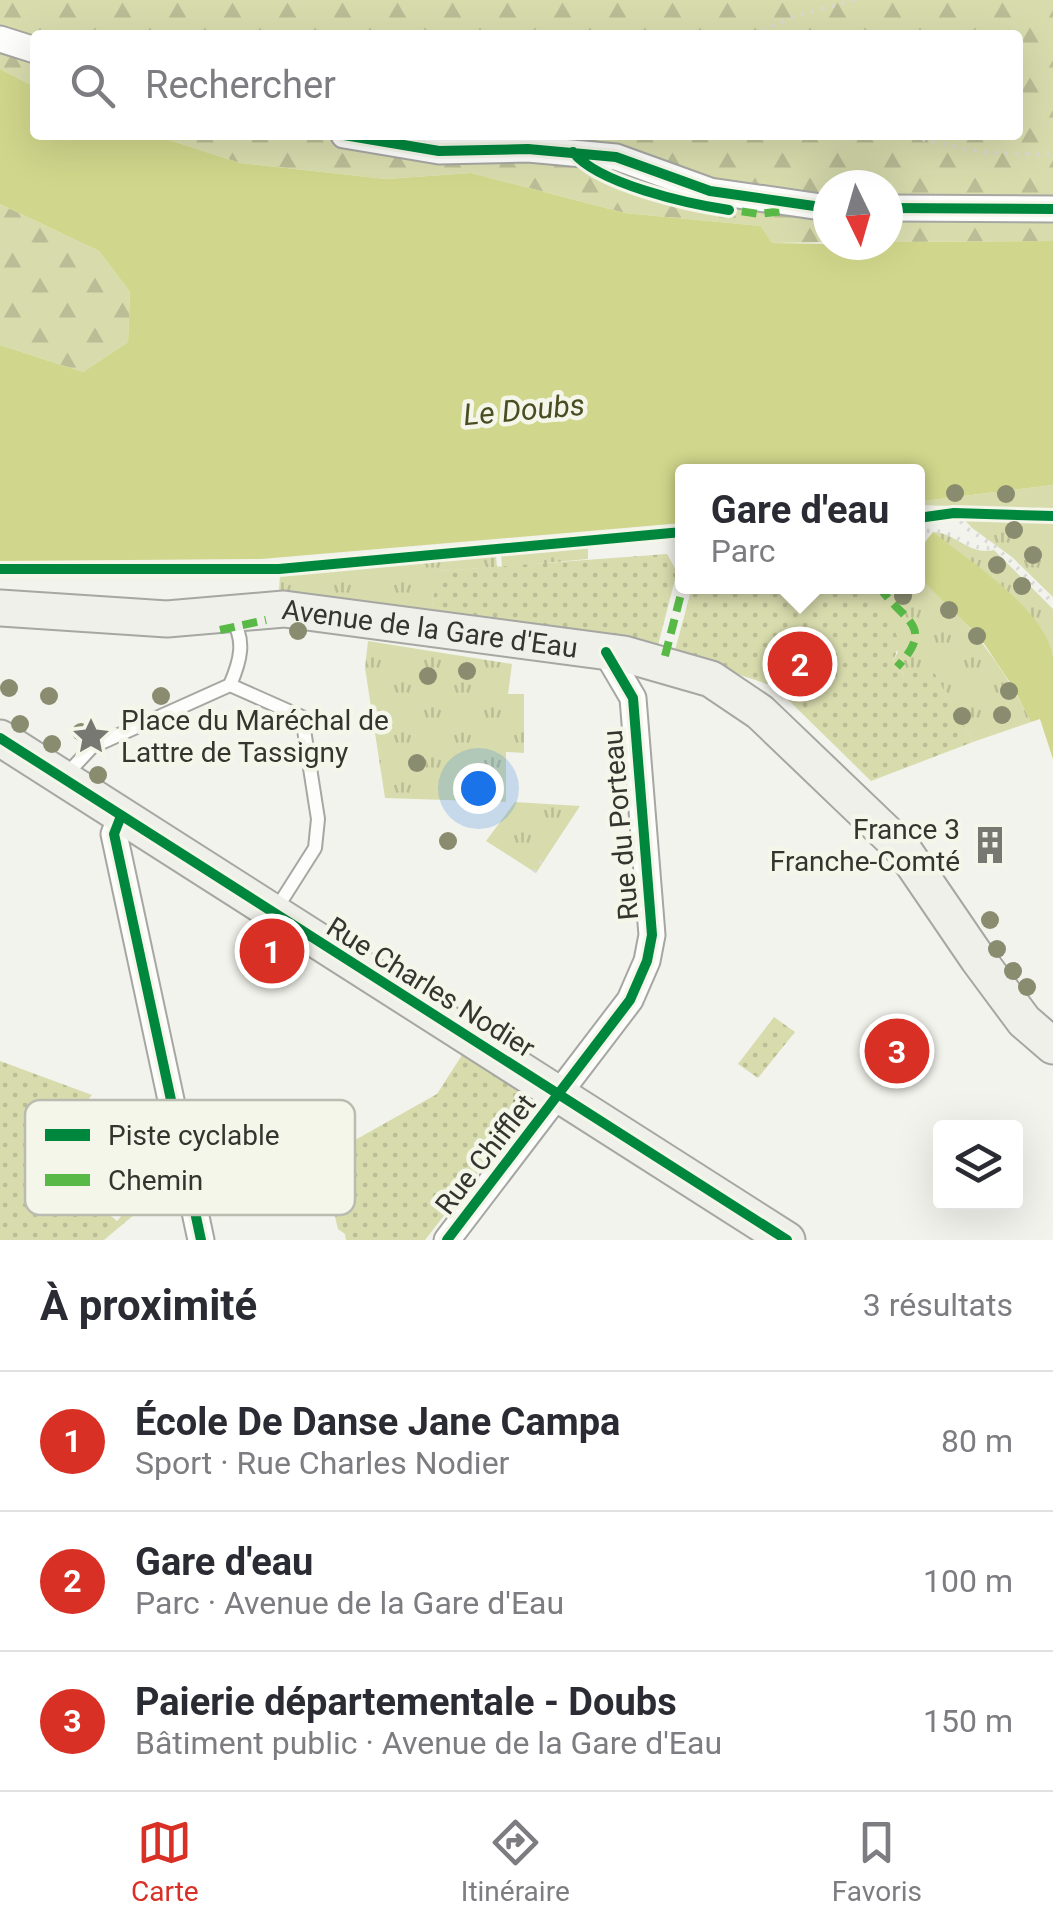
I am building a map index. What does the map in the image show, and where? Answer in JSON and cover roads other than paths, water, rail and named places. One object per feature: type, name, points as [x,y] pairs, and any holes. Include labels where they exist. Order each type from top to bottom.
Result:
[{"type":"main road","name":"Avenue de la Gare d'Eau","points":[[0,608],[167,619],[284,609],[639,657],[711,679],[760,712],[903,849],[1024,1021],[1053,1046]]},
{"type":"main road","name":"Rue Charles Nodier","points":[[0,738],[788,1240]]},
{"type":"street","points":[[0,39],[30,48]]},
{"type":"street","points":[[376,140],[439,150],[528,149],[616,158],[710,191],[813,206]]},
{"type":"street","points":[[903,208],[1053,209]]},
{"type":"street","name":"Rue du Porteau","points":[[559,1094],[630,1000],[647,961],[652,935],[633,698],[606,652]]},
{"type":"street","points":[[121,816],[114,834],[171,1100]]},
{"type":"street","name":"Rue Chifflet","points":[[447,1240],[559,1094]]},
{"type":"street","points":[[196,1215],[201,1240]]},
{"type":"lane","points":[[62,779],[92,747],[230,685],[241,656],[240,637],[226,613]]},
{"type":"lane","points":[[230,685],[302,717],[318,819],[315,848],[274,914]]},
{"type":"water","name":"Le Doubs","points":[[0,69],[30,84],[30,140],[169,140],[240,163],[386,179],[471,173],[625,213],[761,226],[772,243],[813,244],[813,260],[903,260],[903,242],[1053,241],[1053,485],[925,501],[925,464],[675,464],[675,524],[261,559],[0,561],[0,345],[83,372],[128,342],[130,292],[99,251],[0,204]]},
{"type":"water","points":[[933,532],[985,572],[1021,604],[1047,640],[1053,658],[1053,759],[1040,719],[1031,722],[981,639],[925,583],[925,542]]},
{"type":"place","name":"Gare d'eau","points":[[800,664]]},
{"type":"place","name":"Place du Maréchal de Lattre de Tassigny","points":[[91,736]]},
{"type":"place","name":"France 3 Franche-Comté","points":[[990,845]]},
{"type":"place","name":"École De Danse Jane Campa","points":[[272,951]]},
{"type":"place","name":"Paierie départementale - Doubs","points":[[897,1051]]}]
